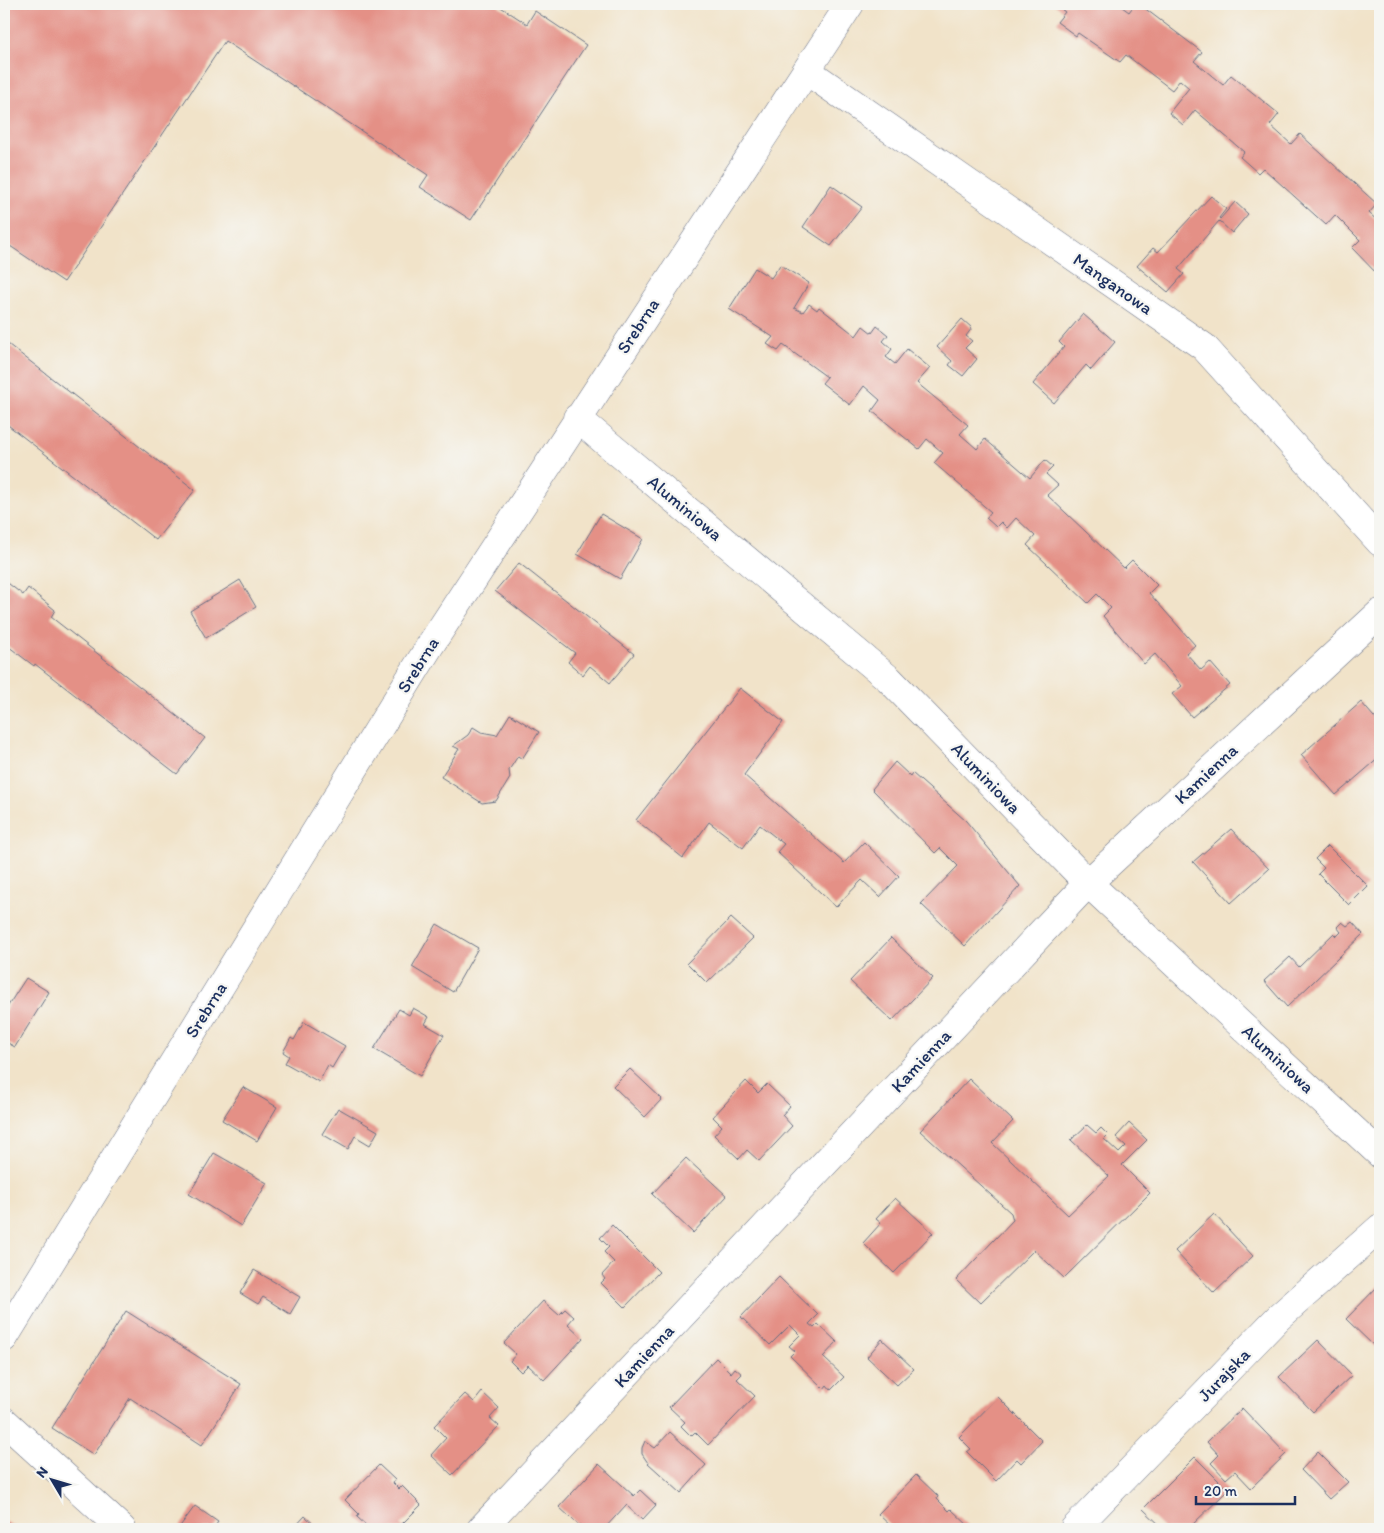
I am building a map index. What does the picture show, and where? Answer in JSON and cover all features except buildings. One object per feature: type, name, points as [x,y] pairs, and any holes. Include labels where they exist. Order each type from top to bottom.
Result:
[{"type":"street","name":"Srebrna","points":[[4,1338],[431,644],[577,418],[850,4]]},
{"type":"street","name":"Manganowa","points":[[807,70],[1204,348],[1380,542]]},
{"type":"street","name":"Aluminiowa","points":[[577,418],[889,679],[1088,884],[1380,1154]]},
{"type":"street","name":"Kamienna","points":[[481,1529],[1088,884],[1380,613]]},
{"type":"street","name":"Jurajska","points":[[1074,1529],[1278,1318],[1380,1228]]},
{"type":"street","points":[[4,1421],[122,1529]]}]
